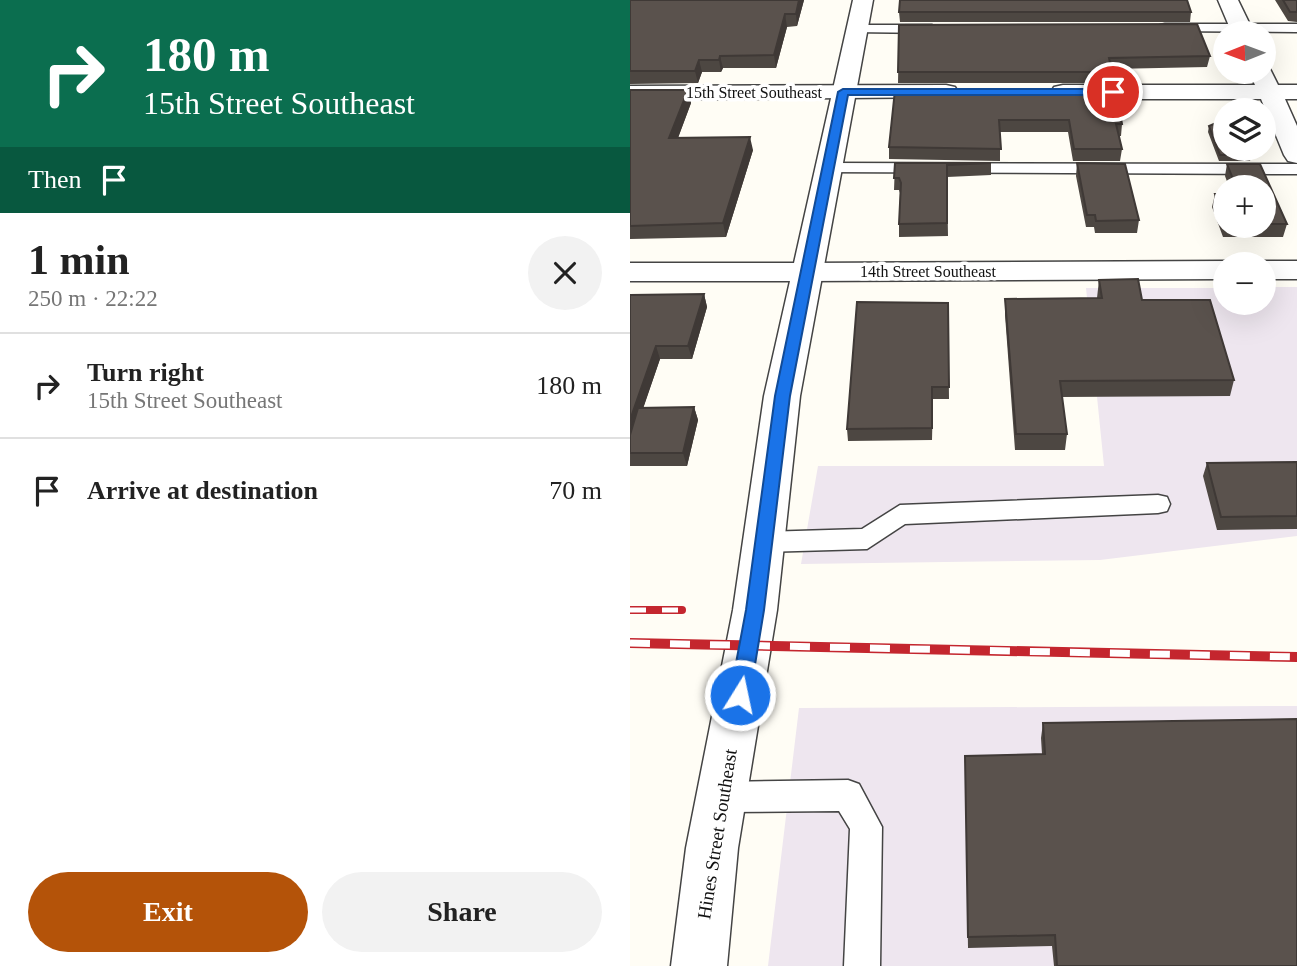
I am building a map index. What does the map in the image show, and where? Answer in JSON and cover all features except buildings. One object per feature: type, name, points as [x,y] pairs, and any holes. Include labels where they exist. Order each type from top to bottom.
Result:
[{"type":"street","name":"Hines Street Southeast","points":[[699,966],[712,848],[751,633],[782,396],[805,272],[863,0]]},
{"type":"street","points":[[1228,0],[1237,21]]},
{"type":"street","points":[[1039,92],[1220,84]]},
{"type":"street","points":[[1266,84],[1297,155]]},
{"type":"street","points":[[1271,84],[1297,92]]},
{"type":"street","name":"15th Street Southeast","points":[[630,93],[970,92]]},
{"type":"street","name":"14th Street Southeast","points":[[630,272],[1213,270]]},
{"type":"street","points":[[1276,270],[1297,270]]},
{"type":"lane","points":[[1146,28],[1213,30]]},
{"type":"lane","points":[[1276,29],[1297,28]]},
{"type":"lane","points":[[857,29],[953,29]]},
{"type":"lane","points":[[827,168],[1297,169]]},
{"type":"lane","points":[[763,542],[867,539],[900,515],[1158,504]]},
{"type":"lane","points":[[722,797],[848,795],[866,827],[862,966]]},
{"type":"shaded area","points":[[1276,287],[1297,287],[1297,536],[1100,560],[801,564],[818,466],[1104,466],[1086,288],[1213,288],[1213,315],[1276,315]]},
{"type":"shaded area","points":[[1297,706],[1297,966],[768,966],[799,708]]},
{"type":"railway","points":[[630,610],[682,610]]},
{"type":"railway","points":[[630,643],[1297,657]]},
{"type":"route","points":[[740,695],[755,610],[782,396],[843,92],[1113,92]]}]
